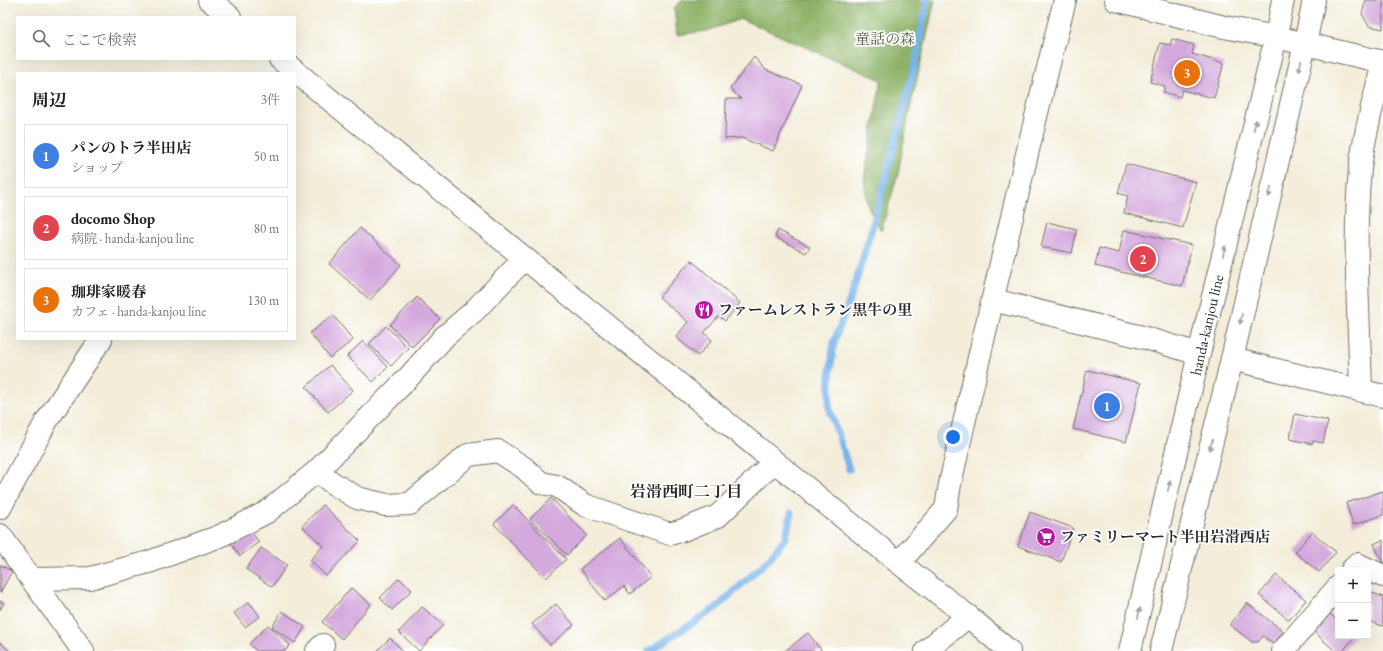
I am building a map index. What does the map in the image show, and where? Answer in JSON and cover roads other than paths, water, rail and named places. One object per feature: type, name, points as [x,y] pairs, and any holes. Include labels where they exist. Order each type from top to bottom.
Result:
[{"type":"street","points":[[210,0],[229,16]]},
{"type":"street","points":[[899,563],[946,509],[950,484],[993,300],[1065,0]]},
{"type":"street","points":[[1116,0],[1172,7],[1224,27],[1276,37],[1383,62],[1360,168],[1356,231],[1361,390]]},
{"type":"street","name":"handa-kanjou line","points":[[1130,651],[1276,37],[1283,0]]},
{"type":"street","name":"handa-kanjou line","points":[[1161,651],[1232,359],[1314,0]]},
{"type":"street","points":[[279,64],[289,72]]},
{"type":"street","points":[[296,78],[524,259],[899,563],[968,616],[985,641],[1009,651]]},
{"type":"street","points":[[32,579],[90,578],[149,562],[220,536],[267,512],[317,470],[408,378],[445,336],[473,312],[524,259]]},
{"type":"street","points":[[993,300],[1200,354]]},
{"type":"street","points":[[0,508],[46,422],[100,340]]},
{"type":"street","points":[[1232,359],[1383,396]]},
{"type":"street","points":[[317,470],[334,484],[357,498],[386,506],[410,504],[468,456],[498,451],[523,467],[541,483],[557,486],[585,505],[670,534],[718,516],[774,462]]},
{"type":"street","points":[[0,535],[83,651]]},
{"type":"street","points":[[1354,567],[1357,564],[1364,567]]},
{"type":"street","points":[[1371,570],[1383,576]]},
{"type":"street","points":[[1283,651],[1335,590]]},
{"type":"street","points":[[926,651],[968,616]]},
{"type":"waterway","points":[[849,469],[829,407],[830,375],[834,342],[853,291],[872,228],[916,61],[927,0]]},
{"type":"waterway","points":[[649,651],[716,608],[768,560],[786,537],[791,513]]},
{"type":"place","name":"珈琲家暖春","points":[[1187,73]]},
{"type":"place","name":"docomo Shop","points":[[1143,259]]},
{"type":"place","name":"ファームレストラン黒牛の里","points":[[704,310]]},
{"type":"place","name":"パンのトラ半田店","points":[[1107,406]]},
{"type":"place","name":"ファミリーマート半田岩滑西店","points":[[1046,537]]},
{"type":"district","name":"岩滑西町二丁目","points":[[686,491]]},
{"type":"park label","name":"童話の森","points":[[885,39]]}]
